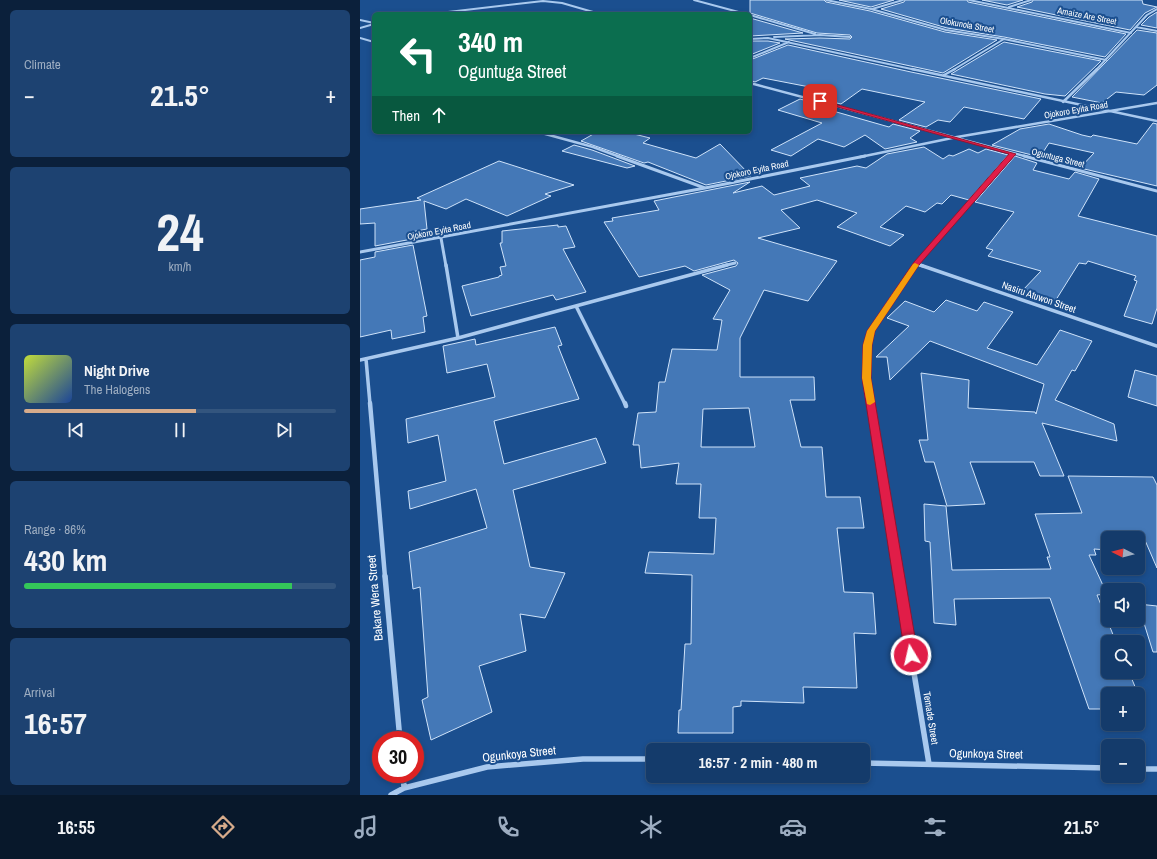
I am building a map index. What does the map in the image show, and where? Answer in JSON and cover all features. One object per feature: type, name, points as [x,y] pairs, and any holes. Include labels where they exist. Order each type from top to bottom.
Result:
[{"type":"street","points":[[553,2],[557,0]]},
{"type":"street","points":[[694,0],[739,12]]},
{"type":"street","name":"Olokunola Street","points":[[826,0],[871,9],[946,30],[1004,39],[1106,60]]},
{"type":"street","points":[[871,9],[903,0]]},
{"type":"street","name":"Amaize Are Street","points":[[969,0],[1131,32]]},
{"type":"street","points":[[1007,7],[1031,0]]},
{"type":"street","points":[[452,12],[519,2],[553,2],[592,12]]},
{"type":"street","points":[[1063,102],[1106,60],[1147,15],[1157,9]]},
{"type":"street","points":[[752,16],[820,35]]},
{"type":"street","points":[[360,20],[372,23]]},
{"type":"street","points":[[360,28],[372,24]]},
{"type":"street","points":[[1136,27],[1157,31]]},
{"type":"street","points":[[752,39],[820,35],[850,37]]},
{"type":"street","points":[[360,38],[372,41]]},
{"type":"street","points":[[768,38],[944,74],[1063,102],[1157,121]]},
{"type":"street","points":[[944,74],[1004,39]]},
{"type":"street","points":[[752,57],[789,42]]},
{"type":"street","name":"Oguntuga Street","points":[[752,83],[957,137],[1013,154],[1157,191]]},
{"type":"street","name":"Ojokoro Eyita Road","points":[[360,252],[440,238],[606,205],[705,188],[957,137],[1157,103]]},
{"type":"street","points":[[545,134],[593,147],[705,188]]},
{"type":"street","name":"Temade Street","points":[[929,764],[866,378],[868,345],[871,331],[916,264],[1013,154]]},
{"type":"street","points":[[440,238],[458,338]]},
{"type":"street","points":[[360,360],[458,338],[735,263]]},
{"type":"street","name":"Nasiru Atuwon Street","points":[[916,264],[1157,346]]},
{"type":"street","points":[[576,306],[626,406]]},
{"type":"street","name":"Bakare Wera Street","points":[[366,359],[399,731]]},
{"type":"street","name":"Ogunkoya Street","points":[[391,795],[404,788],[487,767],[583,759],[646,760]]},
{"type":"street","name":"Ogunkoya Street","points":[[870,763],[1101,768]]},
{"type":"street","points":[[1145,769],[1157,769]]},
{"type":"street","points":[[404,783],[404,788]]},
{"type":"building","points":[[750,0],[824,0],[826,2],[870,11],[945,32],[997,40],[943,73],[785,39],[850,39],[852,37],[850,35],[817,33],[750,12]]},
{"type":"building","points":[[839,0],[894,0],[871,7]]},
{"type":"building","points":[[905,0],[967,0],[968,2],[1126,34],[1105,57],[1004,37],[947,28],[881,9],[904,2]]},
{"type":"building","points":[[982,0],[1023,0],[1007,5]]},
{"type":"building","points":[[1033,0],[1142,0],[1143,4],[1157,7],[1145,13],[1130,30],[1017,7],[1032,2]]},
{"type":"building","points":[[1157,12],[1157,28],[1141,25],[1149,17]]},
{"type":"building","points":[[752,19],[803,33],[752,36]]},
{"type":"building","points":[[1137,30],[1157,33],[1157,85],[1144,95],[1116,92],[1102,103],[1072,97]]},
{"type":"building","points":[[752,41],[780,43],[752,54]]},
{"type":"building","points":[[1004,42],[1101,61],[1065,96],[1045,94],[951,74]]},
{"type":"building","points":[[788,45],[1041,99],[1024,119],[964,107],[950,122],[938,120],[926,127],[899,120],[925,102],[862,89],[841,104],[808,96],[820,89],[763,78],[755,82],[752,81],[752,59]]},
{"type":"building","points":[[800,99],[836,109],[833,111],[889,127],[893,124],[920,131],[910,138],[917,142],[885,149],[865,135],[844,147],[818,139],[791,156],[771,150],[822,123],[778,110]]},
{"type":"building","points":[[1153,123],[1157,124],[1157,186],[1080,168],[1094,153],[1049,143],[1040,157],[992,145],[1020,129],[1049,124],[1082,135],[1091,137],[1093,135],[1137,144]]},
{"type":"building","points":[[593,134],[634,134],[650,138],[643,143],[696,158],[720,144],[751,176],[706,185],[648,162],[644,163],[581,141]]},
{"type":"building","points":[[574,145],[635,166],[627,168],[562,151]]},
{"type":"building","points":[[924,147],[943,159],[949,155],[953,156],[969,149],[978,153],[986,149],[1008,155],[969,200],[951,195],[942,204],[937,203],[925,212],[906,206],[880,227],[904,235],[890,246],[837,227],[857,213],[817,200],[781,210],[800,228],[758,238],[837,261],[808,301],[764,290],[740,338],[740,377],[814,377],[815,400],[790,400],[801,447],[822,447],[826,497],[860,497],[864,528],[837,528],[844,592],[873,593],[876,634],[854,633],[857,688],[803,687],[804,703],[741,701],[741,706],[733,707],[733,733],[678,733],[685,644],[691,644],[692,575],[645,573],[649,552],[714,554],[716,518],[699,518],[701,484],[676,484],[679,463],[641,468],[639,445],[633,445],[638,413],[656,412],[659,382],[665,382],[672,349],[717,350],[722,320],[713,319],[730,290],[702,275],[736,266],[738,263],[734,260],[694,271],[685,266],[639,277],[604,222],[613,221],[612,218],[659,210],[654,201],[750,182],[733,193],[762,186],[774,195],[810,186],[800,178],[857,166],[866,168],[887,154]],"holes":[[[749,408],[755,447],[701,447],[703,409]]]},
{"type":"building","points":[[1015,156],[1037,163],[1033,170],[1069,179],[1075,172],[1099,179],[1078,216],[1157,236],[1157,308],[1152,324],[1124,316],[1137,281],[1134,280],[1136,276],[1088,261],[1086,264],[1079,263],[1054,303],[1022,291],[1041,271],[988,256],[993,250],[986,248],[1014,212],[975,202]]},
{"type":"building","points":[[499,161],[574,185],[545,194],[551,196],[507,216],[466,199],[446,209],[424,201],[427,229],[411,232],[412,239],[375,246],[375,223],[360,224],[360,209],[421,200],[417,198]]},
{"type":"building","points":[[558,225],[558,227],[566,226],[575,247],[563,249],[586,292],[556,300],[553,295],[471,316],[462,286],[502,275],[500,267],[506,266],[500,243],[502,243],[502,231]]},
{"type":"building","points":[[413,245],[427,316],[423,317],[425,332],[392,339],[391,330],[360,337],[360,260],[375,257],[375,252]]},
{"type":"building","points":[[946,300],[977,311],[984,302],[1013,312],[987,348],[1037,365],[1060,330],[1092,341],[1075,371],[1072,370],[1055,400],[1114,424],[1117,441],[1042,423],[1064,476],[1040,476],[1034,462],[970,462],[985,504],[947,506],[934,462],[925,462],[919,440],[928,440],[921,373],[969,380],[968,408],[1035,412],[1036,414],[1044,384],[930,341],[890,380],[887,357],[876,357],[909,326],[887,318],[905,301],[934,312]]},
{"type":"building","points":[[555,327],[562,345],[558,346],[579,399],[494,421],[504,464],[596,438],[606,463],[513,490],[530,567],[565,573],[545,618],[520,614],[526,651],[479,666],[492,712],[431,740],[422,700],[428,697],[420,587],[413,589],[409,552],[487,528],[476,489],[410,509],[408,491],[446,481],[438,435],[408,443],[406,419],[495,397],[487,364],[447,373],[443,346],[475,339],[476,345]]},
{"type":"building","points":[[1135,370],[1157,376],[1157,406],[1128,397]]},
{"type":"building","points":[[1068,476],[1153,477],[1157,485],[1157,568],[1145,540],[1145,531],[1101,531],[1101,550],[1094,549],[1096,555],[1089,555],[1102,583],[1101,595],[1097,595],[1101,605],[1101,627],[1110,627],[1113,635],[1101,635],[1101,679],[1132,679],[1135,687],[1101,687],[1101,709],[1089,709],[1050,598],[954,599],[956,625],[934,623],[930,542],[925,541],[924,504],[946,506],[952,570],[1051,569],[1047,557],[1050,557],[1035,514],[1082,513]]},
{"type":"building","points":[[1145,605],[1157,606],[1157,652],[1153,652],[1145,626]]},
{"type":"slow traffic","points":[[870,402],[866,378],[868,345],[871,331],[915,265]]},
{"type":"route","points":[[820,101],[887,120],[957,137],[1013,154],[916,264],[871,331],[868,345],[866,378],[911,655]]}]
